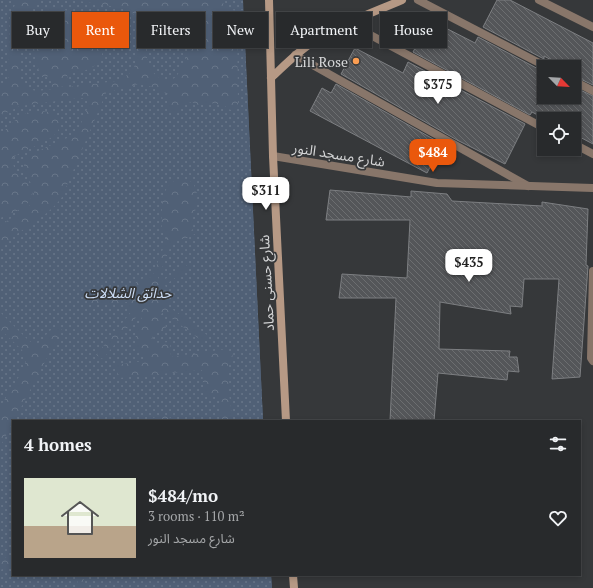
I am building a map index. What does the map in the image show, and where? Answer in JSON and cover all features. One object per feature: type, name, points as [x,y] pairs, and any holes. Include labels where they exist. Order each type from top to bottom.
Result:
[{"type":"main road","name":"شارع حسنى حماد","points":[[269,0],[273,156],[286,420]]},
{"type":"main road","points":[[372,13],[402,0]]},
{"type":"main road","points":[[271,78],[305,48]]},
{"type":"main road","points":[[293,576],[294,588]]},
{"type":"street","points":[[418,0],[537,62]]},
{"type":"street","points":[[539,0],[593,27]]},
{"type":"street","points":[[372,36],[537,124]]},
{"type":"street","points":[[295,55],[528,186]]},
{"type":"street","points":[[581,85],[593,91]]},
{"type":"street","points":[[581,148],[593,154]]},
{"type":"street","name":"شارع مسجد النور","points":[[273,156],[437,183],[593,188]]},
{"type":"street","points":[[593,271],[591,358],[593,361]]},
{"type":"green space","name":"حدائق الشلالات","points":[[0,0],[243,0],[244,12],[213,12],[213,48],[245,48],[263,420],[12,420],[12,576],[271,576],[272,588],[0,588]]},
{"type":"green space","points":[[0,0],[17,0],[10,16],[8,81],[0,88]]},
{"type":"green space","points":[[41,0],[73,0],[122,8],[132,12],[137,21],[137,59],[134,67],[130,73],[116,81],[37,91],[26,87],[22,82],[20,72],[20,48],[34,48],[40,75],[42,77],[50,76],[52,88],[68,86],[67,73],[79,72],[91,68],[100,59],[104,48],[129,48],[129,12],[73,12],[54,8],[43,12],[30,12]]},
{"type":"green space","points":[[222,0],[243,0],[243,10],[230,10],[223,4]]},
{"type":"green space","points":[[146,48],[190,48],[178,74],[170,81],[160,78],[152,71],[149,66]]},
{"type":"green space","points":[[237,48],[245,48],[263,420],[233,420],[229,394],[228,361],[233,361],[232,351],[228,351],[227,349],[171,357],[170,342],[153,343],[152,332],[166,329],[165,320],[160,316],[163,312],[202,341],[207,335],[168,306],[169,296],[165,285],[189,268],[185,264],[163,281],[158,278],[173,240],[188,238],[198,232],[189,228],[195,212],[197,195],[192,183],[183,178],[178,179],[168,186],[164,195],[161,223],[162,228],[168,236],[152,277],[144,278],[134,284],[128,295],[90,300],[90,305],[128,302],[129,309],[132,311],[96,355],[103,359],[137,316],[142,318],[137,331],[136,352],[144,351],[144,361],[116,365],[119,378],[202,370],[204,397],[221,396],[221,420],[171,420],[171,418],[161,414],[150,420],[15,420],[62,329],[58,328],[51,330],[41,342],[34,344],[0,312],[0,247],[41,218],[56,205],[62,197],[106,93],[142,83],[170,95],[167,107],[173,111],[177,111],[181,105],[192,102],[198,105],[210,103],[224,105],[228,109],[234,109],[238,104]]},
{"type":"green space","points":[[80,98],[87,99],[89,105],[79,128],[74,135],[31,154],[25,159],[24,171],[34,189],[34,198],[30,205],[0,226],[0,218],[19,210],[26,205],[32,194],[32,188],[13,165],[13,158],[53,136],[58,131],[60,125],[59,119],[56,115],[46,111],[27,113],[19,117],[0,137],[0,116],[20,106]]},
{"type":"green space","points":[[0,329],[22,350],[26,360],[23,370],[0,407]]},
{"type":"green space","points":[[12,424],[12,523],[10,529],[12,530],[12,555],[0,559],[0,447]]},
{"type":"green space","points":[[12,566],[12,576],[78,576],[77,588],[0,588],[0,570]]},
{"type":"green space","points":[[84,576],[271,576],[272,588],[83,588]]},
{"type":"building","points":[[497,0],[510,0],[593,43],[593,85],[581,79],[581,60],[551,60],[544,56],[544,59],[483,27]]},
{"type":"building","points":[[447,29],[475,43],[478,37],[537,68],[537,104],[581,104],[581,90],[593,96],[593,144],[581,138],[581,112],[537,112],[537,115],[532,112],[530,115],[413,52],[415,48],[447,48]]},
{"type":"building","points":[[355,48],[403,73],[408,62],[525,124],[505,164],[457,140],[341,74]]},
{"type":"building","points":[[336,84],[442,144],[427,173],[310,111],[322,88],[331,93]]},
{"type":"building","points":[[330,190],[411,197],[411,191],[447,194],[452,201],[542,206],[542,202],[588,209],[586,265],[588,266],[580,377],[552,379],[559,279],[524,279],[522,307],[510,306],[511,314],[440,302],[439,349],[510,351],[509,357],[517,357],[519,372],[508,371],[507,380],[438,373],[434,420],[390,420],[396,298],[339,298],[342,274],[407,278],[410,220],[326,220]]},
{"type":"place","name":"Lili Rose","points":[[356,61]]}]
